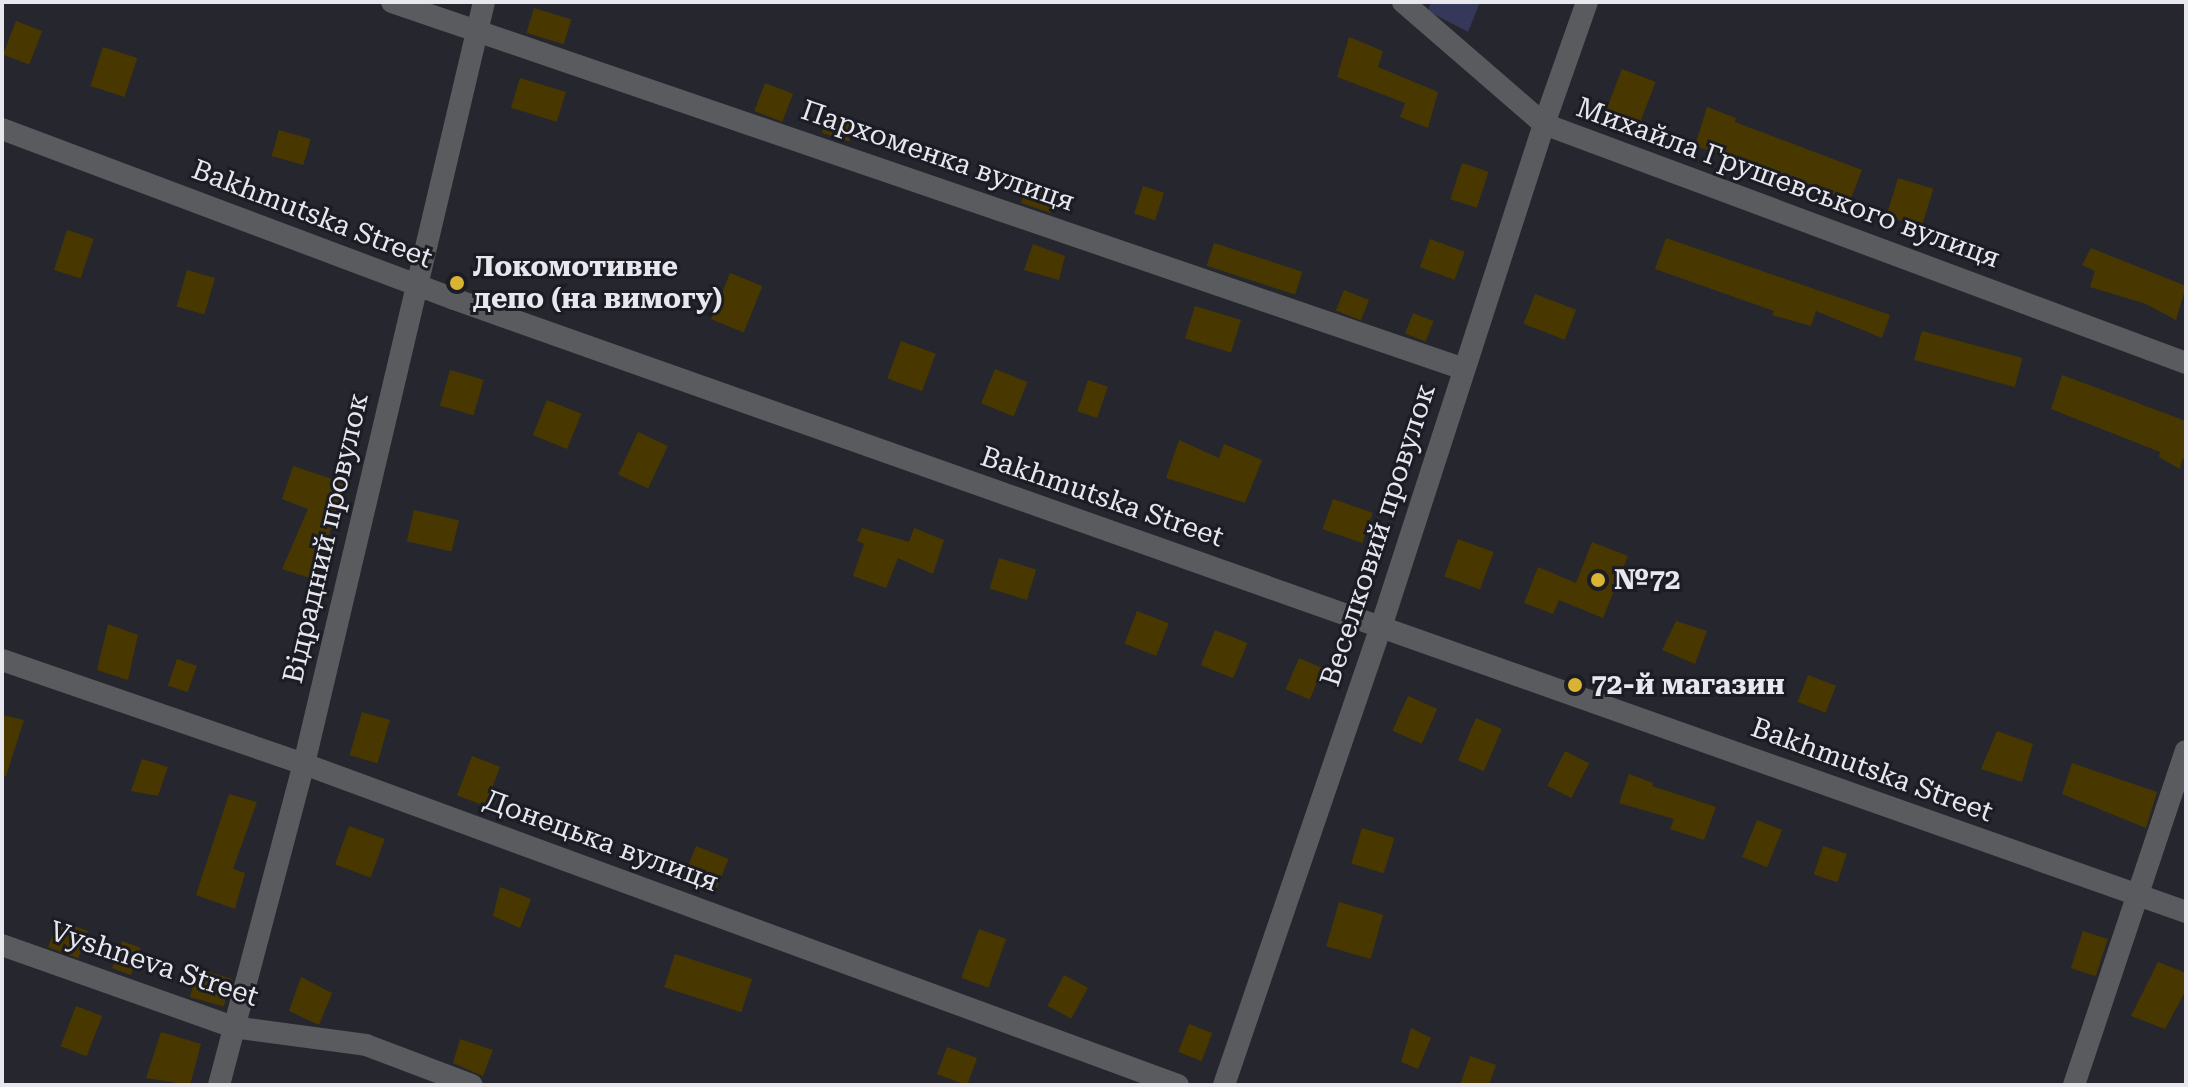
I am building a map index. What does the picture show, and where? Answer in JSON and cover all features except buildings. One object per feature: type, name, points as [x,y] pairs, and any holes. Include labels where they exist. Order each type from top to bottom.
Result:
[{"type":"street","name":"Пархоменка вулиця","points":[[392,2],[1464,369]]},
{"type":"street","name":"Відрадний провулок","points":[[219,1085],[304,764],[484,2]]},
{"type":"street","name":"Михайла Грушевського вулиця","points":[[1403,2],[1544,124],[2186,363]]},
{"type":"street","name":"Веселковий провулок","points":[[1224,1085],[1381,627],[1544,124],[1587,2]]},
{"type":"street","name":"Bakhmutska Street","points":[[2,129],[416,285],[2186,912]]},
{"type":"street","name":"Донецька вулиця","points":[[2,660],[304,764],[1178,1085]]},
{"type":"street","points":[[2074,1085],[2186,751]]},
{"type":"street","name":"Vyshneva Street","points":[[2,945],[233,1027],[366,1045],[472,1085]]},
{"type":"shaded area","points":[[1431,2],[1480,2],[1468,32],[1428,11]]},
{"type":"place","name":"Локомотивне депо (на вимогу)","points":[[457,283]]},
{"type":"place","name":"№72","points":[[1598,580]]},
{"type":"place","name":"72-й магазин","points":[[1575,685]]}]
